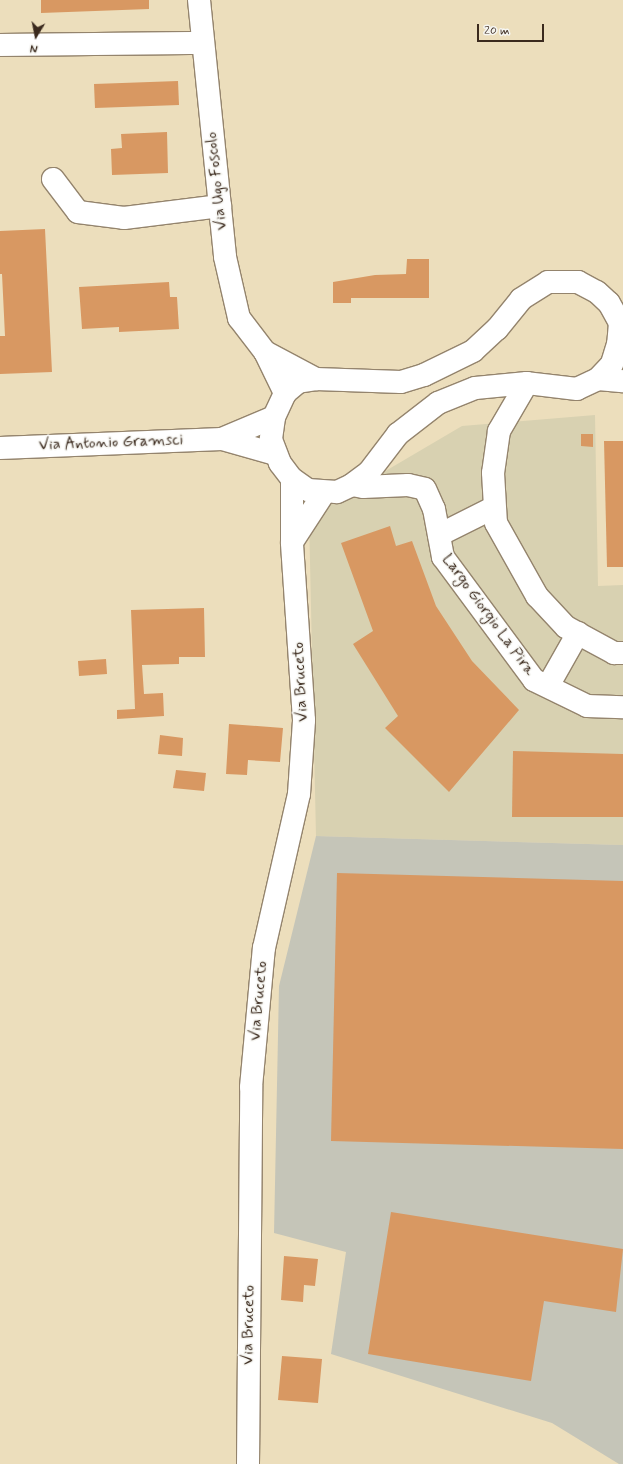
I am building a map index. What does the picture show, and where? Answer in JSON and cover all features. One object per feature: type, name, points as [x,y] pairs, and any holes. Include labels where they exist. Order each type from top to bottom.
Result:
[{"type":"street","name":"Via Ugo Foscolo","points":[[199,0],[225,257],[239,318],[265,352],[285,393]]},
{"type":"street","points":[[0,45],[203,43]]},
{"type":"street","points":[[53,179],[78,212],[124,218],[220,206]]},
{"type":"street","points":[[548,282],[578,282],[609,303],[620,323],[621,347],[612,364],[598,378],[577,389],[527,383],[475,388],[438,403],[398,434],[369,472],[352,485],[337,492],[324,493],[308,490],[292,479],[275,454],[271,440],[274,417],[285,393],[298,382],[316,379],[379,383],[401,382],[424,375],[473,351],[497,329],[521,299],[548,282]]},
{"type":"street","name":"Via Ugo Foscolo","points":[[265,352],[316,379]]},
{"type":"street","points":[[598,378],[623,381]]},
{"type":"street","points":[[527,383],[499,431],[493,473],[493,508],[496,523],[537,596],[566,626],[614,653],[623,653]]},
{"type":"street","name":"Via Antonio Gramsci","points":[[222,439],[274,417]]},
{"type":"street","name":"Via Antonio Gramsci","points":[[0,448],[222,439],[275,454]]},
{"type":"street","name":"Via Bruceto","points":[[248,1464],[252,1087],[264,948],[299,794],[304,720],[292,542],[292,479]]},
{"type":"street","name":"Largo Giorgio La Pira","points":[[352,485],[363,487],[408,485],[425,489],[434,509],[443,557],[534,680],[587,706],[623,707]]},
{"type":"street","points":[[292,542],[324,493]]},
{"type":"street","name":"Largo Giorgio La Pira","points":[[439,535],[493,508]]},
{"type":"street","name":"Largo Giorgio La Pira","points":[[548,686],[578,633]]},
{"type":"shaded area","points":[[595,415],[598,586],[623,585],[623,845],[316,836],[309,516],[462,426]]},
{"type":"shaded area","points":[[316,836],[623,845],[623,1464],[619,1464],[552,1423],[331,1354],[346,1252],[274,1233],[279,986]]},
{"type":"building","points":[[41,0],[149,0],[149,9],[41,13]]},
{"type":"building","points":[[178,81],[179,105],[95,108],[94,84]]},
{"type":"building","points":[[167,132],[168,173],[112,175],[111,149],[122,148],[121,134]]},
{"type":"building","points":[[45,229],[52,372],[0,374],[0,336],[5,336],[2,274],[0,274],[0,231]]},
{"type":"building","points":[[407,259],[429,259],[429,298],[351,298],[351,303],[333,303],[333,282],[375,275],[406,274]]},
{"type":"building","points":[[169,282],[170,297],[177,297],[179,329],[119,332],[119,327],[82,329],[79,287]]},
{"type":"building","points":[[581,434],[593,434],[593,447],[581,446]]},
{"type":"building","points":[[604,441],[623,441],[623,567],[607,567]]},
{"type":"building","points":[[390,526],[396,546],[412,541],[436,606],[472,661],[519,710],[449,792],[385,728],[398,716],[353,644],[373,631],[341,543]]},
{"type":"building","points":[[204,608],[205,657],[179,657],[179,664],[142,665],[144,694],[163,693],[164,716],[117,719],[117,710],[135,709],[131,610]]},
{"type":"building","points":[[106,659],[107,674],[79,676],[78,661]]},
{"type":"building","points":[[229,724],[283,728],[280,762],[248,760],[247,775],[226,774]]},
{"type":"building","points":[[160,735],[183,738],[182,756],[158,754]]},
{"type":"building","points":[[513,751],[623,754],[623,817],[512,817]]},
{"type":"building","points":[[176,770],[206,773],[204,791],[173,788]]},
{"type":"building","points":[[337,873],[623,881],[623,1149],[331,1141]]},
{"type":"building","points":[[391,1212],[623,1249],[616,1312],[544,1301],[531,1381],[368,1354]]},
{"type":"building","points":[[284,1256],[318,1259],[315,1286],[304,1285],[303,1302],[281,1300]]},
{"type":"building","points":[[282,1356],[322,1359],[318,1403],[278,1400]]}]
